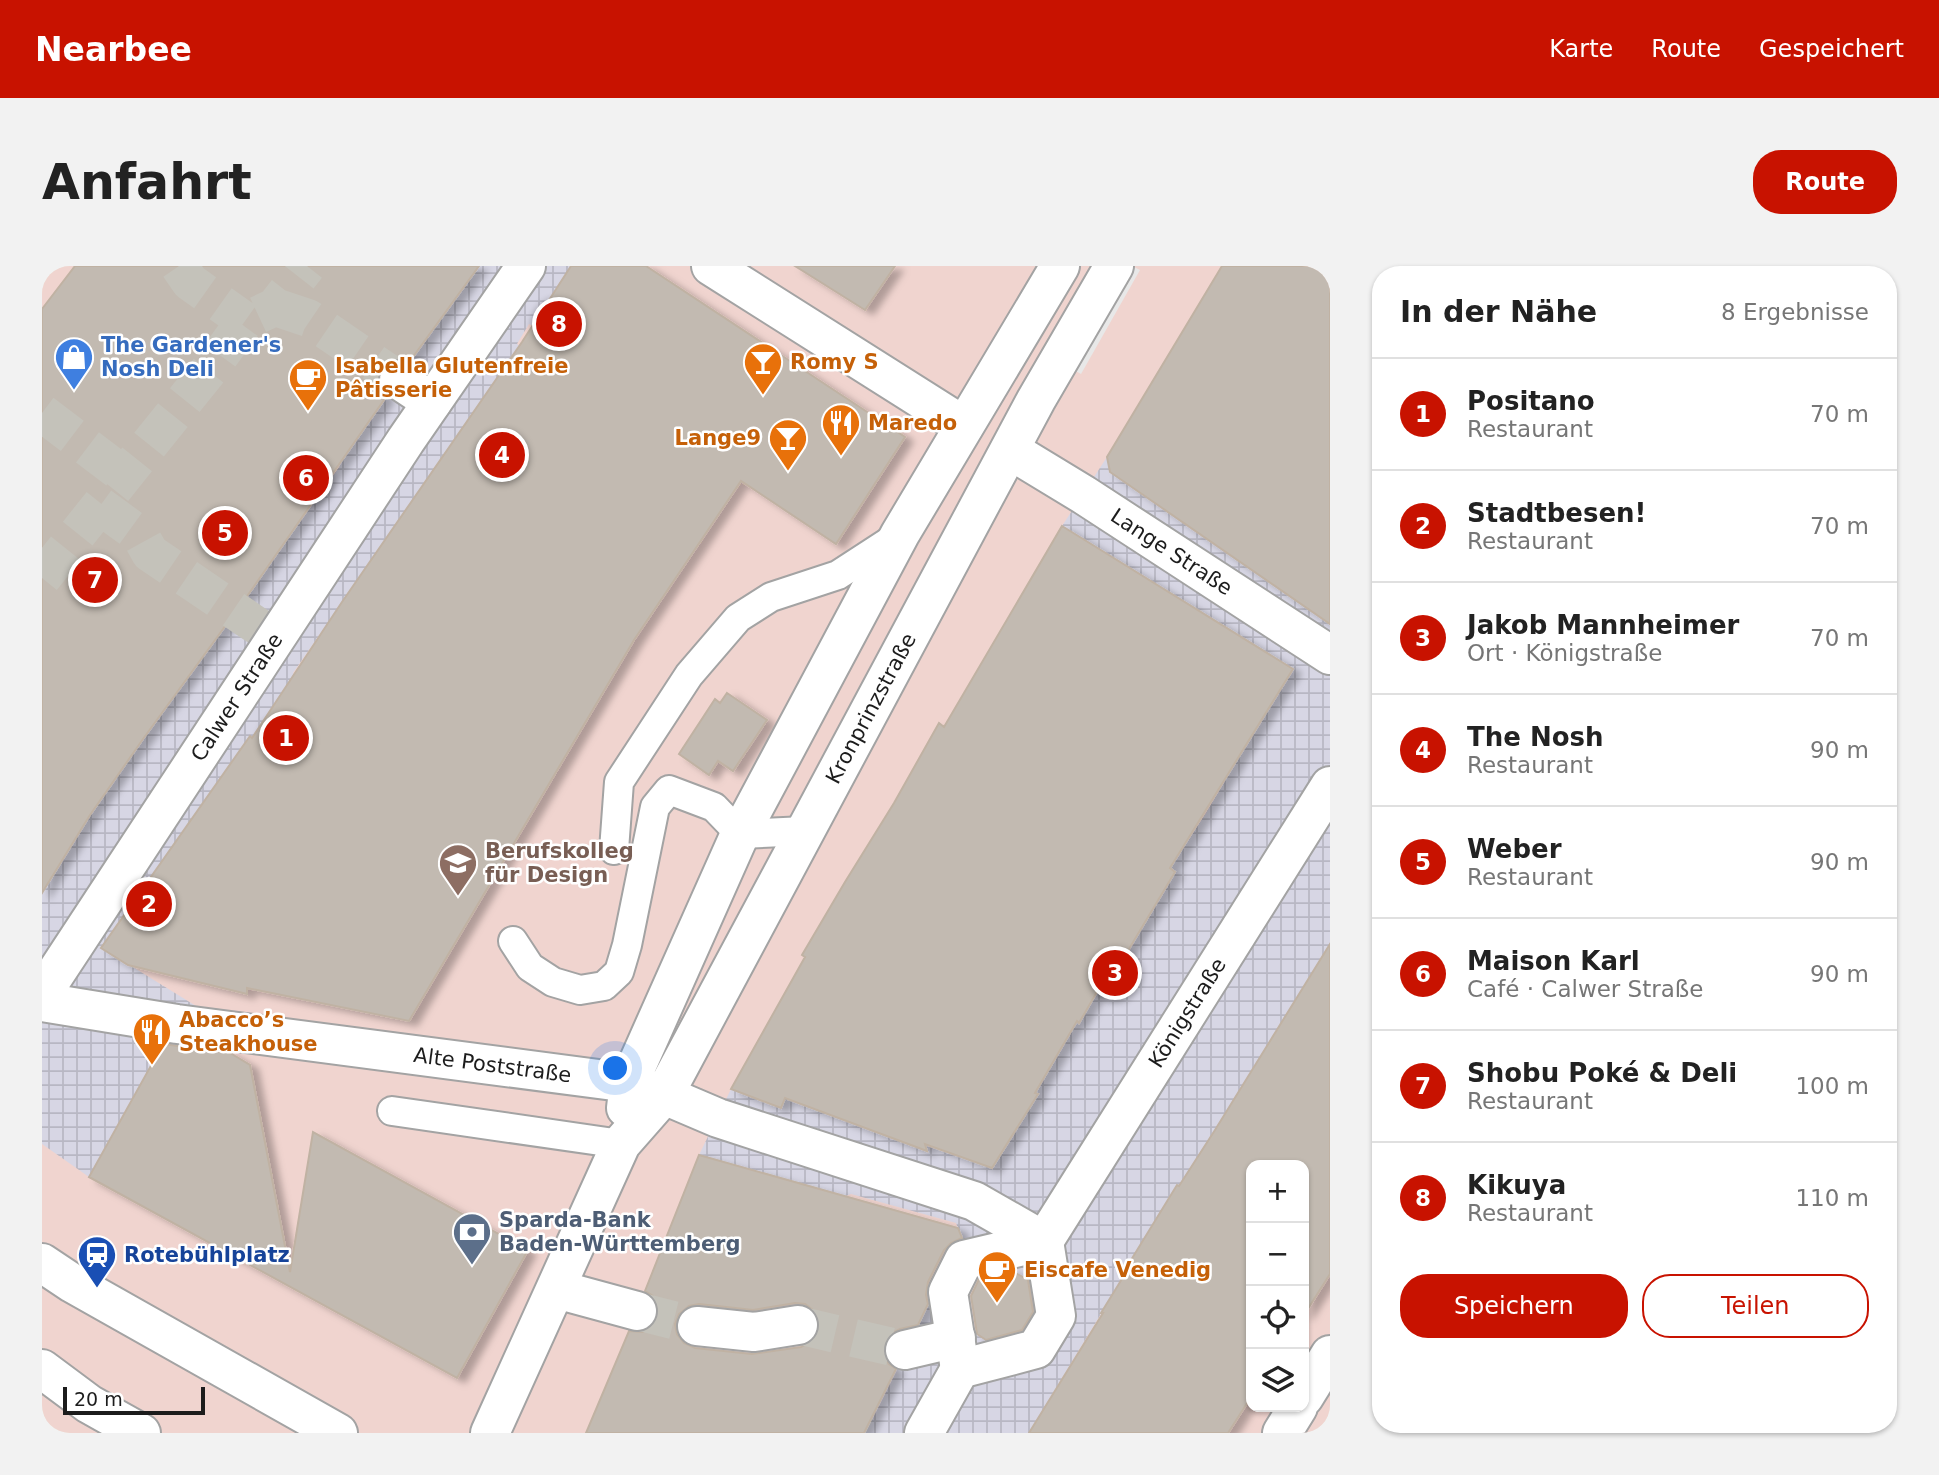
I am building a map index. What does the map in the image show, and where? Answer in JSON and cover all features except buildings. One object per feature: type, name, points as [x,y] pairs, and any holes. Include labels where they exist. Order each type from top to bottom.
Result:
[{"type":"street","name":"Calwer Straße","points":[[42,994],[398,451],[526,266]]},
{"type":"street","points":[[711,266],[964,426],[1037,400]]},
{"type":"street","name":"Kronprinzstraße","points":[[491,1433],[647,1089],[740,834],[900,534],[1060,266]]},
{"type":"street","name":"Kronprinzstraße","points":[[647,1089],[805,831],[1037,400],[1114,266]]},
{"type":"street","points":[[399,380],[432,402]]},
{"type":"street","name":"Lange Straße","points":[[1010,450],[1330,655]]},
{"type":"street","name":"Königstraße","points":[[1044,1241],[1330,786]]},
{"type":"street","name":"Alte Poststraße","points":[[42,1002],[177,1024],[647,1089],[718,1118],[974,1201],[1044,1241]]},
{"type":"street","points":[[905,1350],[958,1354],[1036,1349],[1056,1316],[1044,1241],[964,1260],[948,1292],[958,1354],[924,1433]]},
{"type":"street","points":[[42,1263],[72,1283],[338,1433]]},
{"type":"street","points":[[556,1289],[637,1311]]},
{"type":"street","points":[[697,1326],[754,1332],[798,1325]]},
{"type":"street","points":[[1293,1414],[1330,1355]]},
{"type":"street","points":[[42,1369],[89,1404],[141,1433]]},
{"type":"lane","points":[[614,850],[619,782],[689,675],[738,618],[771,597],[838,575],[900,534]]},
{"type":"lane","points":[[513,941],[530,967],[552,982],[580,990],[604,986],[619,972],[655,807],[669,790],[714,807],[740,834],[805,831]]},
{"type":"lane","points":[[392,1111],[621,1144]]},
{"type":"shaded area","points":[[42,266],[1330,266],[1330,1433],[42,1433]]},
{"type":"shaded area","points":[[474,266],[571,266],[533,326],[529,324],[517,344],[520,346],[293,673],[295,675],[252,738],[250,737],[102,948],[196,1006],[177,1024],[161,1048],[89,1177],[42,1144],[42,891],[89,816],[289,537],[282,531],[287,525],[294,530],[340,466],[334,462],[343,459]]},
{"type":"shaded area","points":[[1132,266],[1140,270],[1081,374],[1065,365]]},
{"type":"shaded area","points":[[1107,457],[1330,610],[1330,944],[1215,1130],[1179,1186],[1177,1185],[1033,1426],[1044,1433],[864,1433],[962,1238],[956,1223],[699,1155],[731,1089],[781,1108],[785,1098],[992,1168],[1077,1021],[1079,1022],[1121,950],[1126,953],[1175,872],[1170,868],[1206,813],[1259,722],[1062,526]],"holes":[[[1003,1266],[1029,1281],[1036,1310],[1021,1335],[992,1343],[966,1327],[959,1298],[974,1273]]]},
{"type":"tunnel","points":[[179,266],[190,282],[245,321]]},
{"type":"tunnel","points":[[42,578],[213,365],[245,321],[275,307],[307,266]]},
{"type":"tunnel","points":[[275,307],[308,318],[399,380]]},
{"type":"tunnel","points":[[42,413],[124,475]]},
{"type":"tunnel","points":[[100,506],[140,535],[150,553],[275,638]]},
{"type":"tunnel","points":[[637,1311],[697,1326]]},
{"type":"tunnel","points":[[798,1325],[905,1350]]},
{"type":"place","name":"Kikuya","points":[[559,324]]},
{"type":"place","name":"The Gardener's Nosh Deli","points":[[74,391]]},
{"type":"place","name":"Romy S","points":[[763,396]]},
{"type":"place","name":"Isabella Glutenfreie Pâtisserie","points":[[308,412]]},
{"type":"place","name":"The Nosh","points":[[502,455]]},
{"type":"place","name":"Maredo","points":[[841,457]]},
{"type":"place","name":"Lange9","points":[[788,472]]},
{"type":"place","name":"Maison Karl","points":[[306,478]]},
{"type":"place","name":"Weber","points":[[225,533]]},
{"type":"place","name":"Shobu Poké & Deli","points":[[95,580]]},
{"type":"place","name":"Positano","points":[[286,738]]},
{"type":"place","name":"Berufskolleg für Design","points":[[458,897]]},
{"type":"place","name":"Stadtbesen!","points":[[149,904]]},
{"type":"place","name":"Jakob Mannheimer","points":[[1115,973]]},
{"type":"place","name":"Abacco’s Steakhouse","points":[[152,1066]]},
{"type":"place","name":"Sparda-Bank Baden-Württemberg","points":[[472,1266]]},
{"type":"place","name":"Rotebühlplatz","points":[[97,1289]]},
{"type":"place","name":"Eiscafe Venedig","points":[[997,1304]]}]
